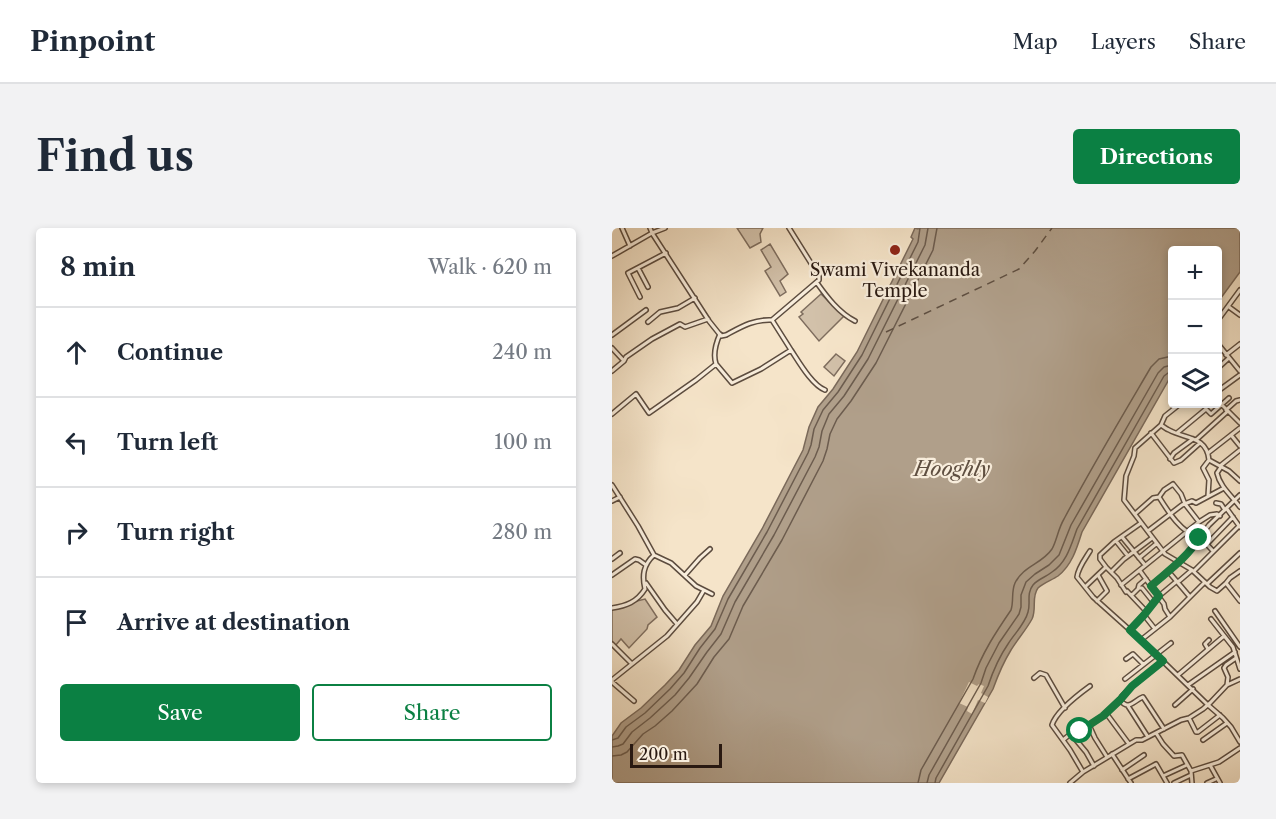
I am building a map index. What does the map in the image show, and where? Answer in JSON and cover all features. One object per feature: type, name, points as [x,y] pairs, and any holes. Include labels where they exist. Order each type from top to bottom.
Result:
[{"type":"street","points":[[622,228],[630,246]]},
{"type":"street","points":[[650,228],[708,319],[720,334],[726,335],[751,322],[772,320],[819,280],[819,276],[789,228]]},
{"type":"street","points":[[612,256],[665,228]]},
{"type":"street","points":[[640,297],[628,273],[666,254]]},
{"type":"street","points":[[638,268],[648,287]]},
{"type":"street","points":[[817,283],[847,317],[855,321]]},
{"type":"street","points":[[1222,315],[1240,290]]},
{"type":"street","points":[[648,322],[660,312],[678,308],[695,298]]},
{"type":"street","points":[[1229,307],[1240,315]]},
{"type":"street","points":[[612,335],[646,310]]},
{"type":"street","points":[[612,371],[626,357],[652,339],[680,324],[685,327],[708,319]]},
{"type":"street","points":[[772,320],[813,380],[825,390]]},
{"type":"street","points":[[720,334],[714,359],[732,383],[761,369],[791,350]]},
{"type":"street","points":[[1222,364],[1240,344]]},
{"type":"street","points":[[612,348],[624,361]]},
{"type":"street","points":[[1222,349],[1240,373],[1222,389]]},
{"type":"street","points":[[612,414],[636,394],[649,412],[716,364]]},
{"type":"street","points":[[1208,453],[1240,425],[1222,405],[1229,398]]},
{"type":"street","points":[[1151,434],[1170,459],[1177,463],[1236,401],[1240,400]]},
{"type":"street","points":[[1175,408],[1165,416],[1161,425],[1135,448],[1125,476],[1124,500],[1163,552],[1193,571],[1210,587],[1217,591],[1240,571]]},
{"type":"street","points":[[1177,433],[1204,408]]},
{"type":"street","points":[[1206,408],[1211,414],[1218,408]]},
{"type":"street","points":[[1161,425],[1171,432],[1196,441],[1208,453],[1209,460],[1203,468],[1209,480],[1208,496]]},
{"type":"street","points":[[1231,435],[1240,448],[1221,466],[1217,476],[1240,507]]},
{"type":"street","points":[[1170,459],[1174,453],[1196,441]]},
{"type":"street","points":[[1209,460],[1229,471],[1240,481]]},
{"type":"street","points":[[1134,515],[1173,484],[1199,522]]},
{"type":"street","points":[[612,485],[654,555],[671,563],[696,586],[712,594]]},
{"type":"street","points":[[1148,531],[1185,504],[1192,501],[1196,503],[1224,488]]},
{"type":"street","points":[[1151,586],[1192,549],[1209,525],[1240,495]]},
{"type":"street","points":[[612,501],[620,497]]},
{"type":"street","points":[[1159,497],[1186,532],[1199,537],[1213,551]]},
{"type":"street","points":[[1130,630],[1159,596],[1193,571],[1240,527],[1221,504],[1216,503]]},
{"type":"street","points":[[1121,585],[1199,522],[1210,515],[1220,516]]},
{"type":"street","points":[[1207,544],[1233,517]]},
{"type":"street","points":[[1141,523],[1099,556],[1121,585],[1144,609]]},
{"type":"street","points":[[1122,537],[1145,565]]},
{"type":"street","points":[[1111,572],[1152,538]]},
{"type":"street","points":[[1116,541],[1128,556]]},
{"type":"street","points":[[1138,558],[1156,544]]},
{"type":"street","points":[[685,575],[710,549]]},
{"type":"street","points":[[1090,551],[1077,577],[1097,601],[1220,715],[1239,737],[1240,742]]},
{"type":"street","points":[[612,559],[620,553]]},
{"type":"street","points":[[1141,640],[1170,617],[1240,553]]},
{"type":"street","points":[[612,608],[627,605],[642,595],[645,589],[643,572],[654,555]]},
{"type":"street","points":[[612,575],[635,559],[646,565]]},
{"type":"street","points":[[1085,587],[1106,567]]},
{"type":"street","points":[[1140,571],[1159,596],[1170,617]]},
{"type":"street","points":[[1168,571],[1190,597]]},
{"type":"street","points":[[1097,601],[1107,591],[1107,587],[1098,575]]},
{"type":"street","points":[[1132,596],[1146,579]]},
{"type":"street","points":[[646,583],[677,624]]},
{"type":"street","points":[[1226,583],[1240,601]]},
{"type":"street","points":[[1139,588],[1143,589],[1154,603]]},
{"type":"street","points":[[634,701],[612,681],[663,640],[697,602],[704,590]]},
{"type":"street","points":[[1235,594],[1240,590]]},
{"type":"street","points":[[1215,610],[1240,647]]},
{"type":"street","points":[[1144,615],[1155,629]]},
{"type":"street","points":[[1211,619],[1231,644],[1240,669]]},
{"type":"street","points":[[1178,675],[1224,636]]},
{"type":"street","points":[[1208,650],[1205,644],[1209,640]]},
{"type":"street","points":[[1125,679],[1171,643]]},
{"type":"street","points":[[612,644],[632,664]]},
{"type":"street","points":[[1188,685],[1235,652]]},
{"type":"street","points":[[1126,659],[1133,654],[1143,664]]},
{"type":"street","points":[[1226,686],[1228,677],[1224,668],[1236,658]]},
{"type":"street","points":[[1063,740],[1106,713],[1132,686],[1163,661]]},
{"type":"street","points":[[1034,678],[1041,673],[1046,675],[1065,708]]},
{"type":"street","points":[[1071,783],[1083,772],[1136,740],[1142,740],[1189,718],[1208,705],[1226,686],[1240,679]]},
{"type":"street","points":[[1083,772],[1052,725],[1053,721],[1079,693],[1090,686]]},
{"type":"street","points":[[1174,705],[1192,689]]},
{"type":"street","points":[[1128,706],[1143,697],[1164,729]]},
{"type":"street","points":[[1120,700],[1128,706],[1148,737]]},
{"type":"street","points":[[1106,713],[1130,744]]},
{"type":"street","points":[[1189,718],[1198,732],[1220,715]]},
{"type":"street","points":[[1203,740],[1227,723]]},
{"type":"street","points":[[1089,725],[1107,757]]},
{"type":"street","points":[[1187,731],[1194,728]]},
{"type":"street","points":[[1156,733],[1168,751],[1174,756],[1182,755],[1191,773],[1192,783]]},
{"type":"street","points":[[1076,740],[1094,766]]},
{"type":"street","points":[[1174,783],[1218,762],[1240,748]]},
{"type":"street","points":[[1112,754],[1129,781],[1156,764],[1167,783]]},
{"type":"street","points":[[1122,770],[1144,755]]},
{"type":"street","points":[[1162,776],[1187,765]]},
{"type":"street","points":[[1210,765],[1220,783]]},
{"type":"street","points":[[1207,783],[1217,779]]},
{"type":"shaded area","points":[[737,228],[763,228],[760,234],[761,242],[750,248]]},
{"type":"shaded area","points":[[770,244],[788,274],[780,281],[786,292],[780,296],[765,271],[771,267],[761,250]]},
{"type":"shaded area","points":[[821,294],[844,316],[819,341],[799,317],[803,314],[801,312]]},
{"type":"shaded area","points":[[836,354],[845,361],[834,376],[824,367]]},
{"type":"shaded area","points":[[645,599],[657,617],[629,648],[621,639],[615,646],[612,642],[612,607]]},
{"type":"water","name":"Hooghly","points":[[915,228],[1240,228],[1240,272],[1222,297],[1222,246],[1168,246],[1168,381],[1082,532],[1070,561],[1063,572],[1038,588],[1034,599],[1032,619],[1008,655],[993,689],[939,783],[612,783],[612,736],[621,723],[641,708],[679,670],[711,626],[723,596],[762,529],[803,450],[809,427],[818,407],[833,389],[857,352],[913,239],[911,237]]},
{"type":"pier","points":[[969,682],[977,686],[979,684],[984,686],[981,693],[988,697],[985,703],[978,700],[972,714],[967,711],[968,707],[959,703]]},
{"type":"ferry route","points":[[886,332],[1019,269],[1052,228]]},
{"type":"place","name":"Swami Vivekananda Temple","points":[[895,250]]},
{"type":"route","points":[[1080,731],[1103,716],[1132,686],[1163,661],[1130,630],[1159,596],[1151,586],[1179,562],[1199,538]]}]
